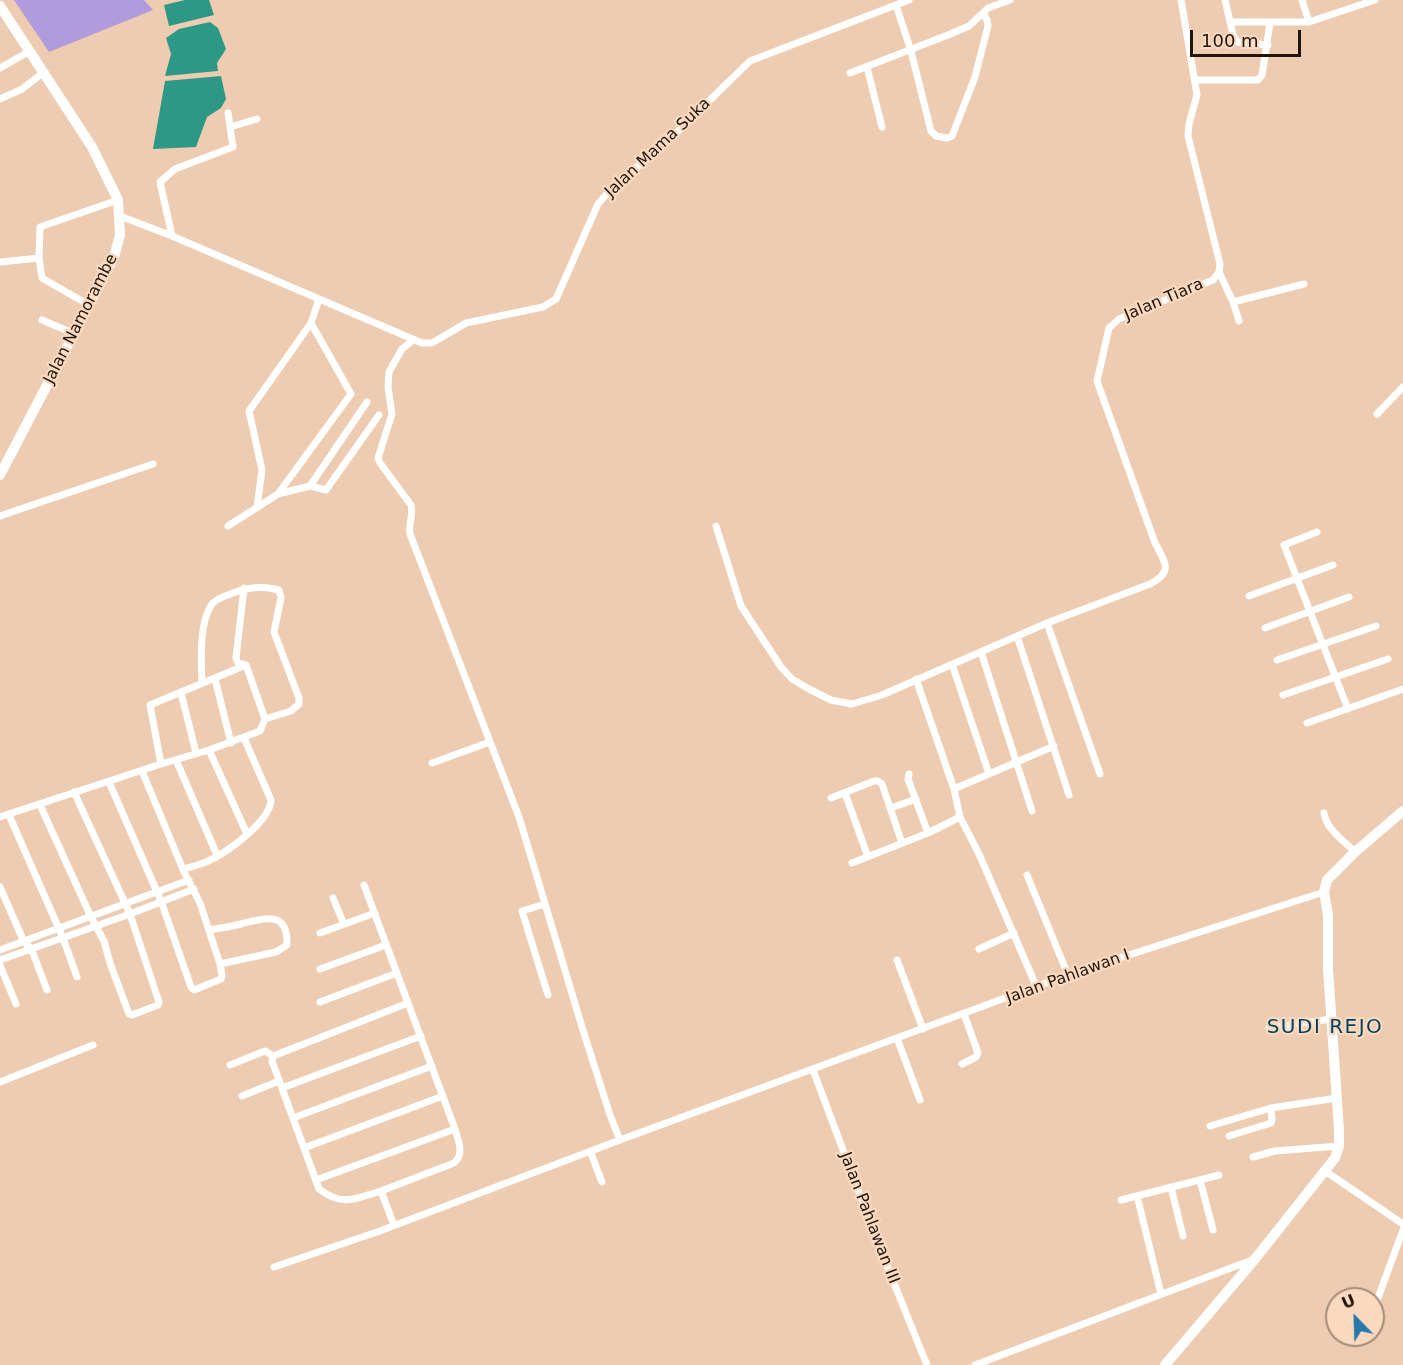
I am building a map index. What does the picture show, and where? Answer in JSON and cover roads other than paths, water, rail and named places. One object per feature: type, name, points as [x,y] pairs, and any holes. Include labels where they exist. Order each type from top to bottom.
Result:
[{"type":"main road","name":"Jalan Namorambe","points":[[0,6],[92,147],[118,200],[120,216],[119,243],[75,334],[3,463],[0,475]]},
{"type":"main road","points":[[1165,1365],[1255,1259],[1335,1158],[1339,1146],[1331,1019],[1328,915],[1324,892],[1327,880],[1355,852],[1403,811]]},
{"type":"street","name":"Jalan Mama Suka","points":[[120,216],[172,236],[412,340],[432,344],[466,323],[543,307],[556,299],[598,204],[611,189],[670,139],[750,61],[909,0]]},
{"type":"street","points":[[850,73],[911,51],[969,26],[988,8],[1010,0]]},
{"type":"street","name":"Jalan Tiara","points":[[1047,623],[1150,584],[1164,576],[1166,570],[1097,381],[1109,328],[1119,319],[1213,280],[1220,272],[1220,264],[1188,136],[1189,124],[1198,99],[1180,0]]},
{"type":"street","points":[[1225,0],[1237,42],[1268,45]]},
{"type":"street","points":[[1302,0],[1309,22]]},
{"type":"street","points":[[1347,0],[1350,8]]},
{"type":"street","points":[[1230,22],[1309,22],[1375,0]]},
{"type":"street","points":[[896,5],[911,51],[931,131],[936,136],[950,138],[975,77],[988,26],[983,13]]},
{"type":"street","points":[[1196,81],[1258,80],[1262,75],[1270,23]]},
{"type":"street","points":[[0,68],[30,51]]},
{"type":"street","points":[[867,67],[882,127]]},
{"type":"street","points":[[0,99],[22,89],[44,72]]},
{"type":"street","points":[[172,236],[160,182],[176,169],[233,147],[228,113]]},
{"type":"street","points":[[230,127],[257,119]]},
{"type":"street","points":[[89,305],[42,278],[39,258],[41,226],[118,200]]},
{"type":"street","points":[[0,261],[39,258]]},
{"type":"street","points":[[1220,272],[1239,321]]},
{"type":"street","points":[[1233,302],[1304,284]]},
{"type":"street","points":[[257,507],[262,470],[249,411],[311,323],[319,299]]},
{"type":"street","points":[[42,320],[75,334]]},
{"type":"street","points":[[278,494],[351,394],[311,323]]},
{"type":"street","points":[[412,340],[402,349],[389,372],[388,387],[392,414],[378,458],[411,505],[413,511],[408,528],[519,817],[599,1082],[620,1140]]},
{"type":"street","points":[[1377,414],[1403,387]]},
{"type":"street","points":[[310,486],[368,402]]},
{"type":"street","points":[[228,526],[278,494],[310,486],[326,490],[379,415]]},
{"type":"street","points":[[0,516],[153,464]]},
{"type":"street","points":[[716,526],[741,606],[764,642],[792,679],[831,700],[852,704],[882,694],[1047,623],[1100,774]]},
{"type":"street","points":[[1317,532],[1284,545],[1348,709]]},
{"type":"street","points":[[1249,596],[1333,565]]},
{"type":"street","points":[[202,683],[202,645],[208,613],[212,605],[219,599],[244,588],[261,587],[277,590],[281,593],[274,632],[299,698],[298,706],[291,711],[265,719]]},
{"type":"street","points":[[244,588],[236,658],[238,663],[246,665]]},
{"type":"street","points":[[1265,628],[1349,597]]},
{"type":"street","points":[[1277,660],[1376,626]]},
{"type":"street","points":[[1017,636],[1069,795]]},
{"type":"street","points":[[981,652],[1018,761],[1032,811]]},
{"type":"street","points":[[1283,695],[1388,659]]},
{"type":"street","points":[[952,664],[988,774]]},
{"type":"street","points":[[161,764],[150,705],[246,665]]},
{"type":"street","points":[[0,817],[231,743],[260,731],[265,719],[246,665]]},
{"type":"street","points":[[214,679],[231,743]]},
{"type":"street","points":[[916,679],[954,789],[960,817],[979,854],[1037,987]]},
{"type":"street","points":[[1307,723],[1403,689]]},
{"type":"street","points":[[181,693],[196,753]]},
{"type":"street","points":[[183,869],[206,862],[217,855],[247,834],[266,815],[271,800],[244,738]]},
{"type":"street","points":[[432,763],[490,742]]},
{"type":"street","points":[[954,789],[1054,746]]},
{"type":"street","points":[[209,750],[247,834]]},
{"type":"street","points":[[176,760],[217,855]]},
{"type":"street","points":[[109,783],[158,892],[194,990],[221,979],[220,964],[194,889],[183,869],[142,771]]},
{"type":"street","points":[[909,774],[908,779],[928,833]]},
{"type":"street","points":[[831,798],[878,781],[882,784],[902,843]]},
{"type":"street","points":[[40,805],[91,917],[104,940],[127,1010],[132,1015],[158,1005],[159,1002],[126,904],[74,792]]},
{"type":"street","points":[[845,793],[868,856]]},
{"type":"street","points":[[891,808],[916,799]]},
{"type":"street","points":[[1324,813],[1326,822],[1355,852]]},
{"type":"street","points":[[9,815],[63,938],[77,977]]},
{"type":"street","points":[[852,863],[928,833],[960,817]]},
{"type":"street","points":[[1027,875],[1068,975]]},
{"type":"street","points":[[0,950],[189,880]]},
{"type":"street","points":[[273,1056],[272,1061],[280,1085],[319,1189],[332,1198],[346,1202],[381,1191],[460,1159],[461,1153],[455,1128],[364,885]]},
{"type":"street","points":[[0,887],[24,942],[31,948],[47,990]]},
{"type":"street","points":[[0,960],[194,889]]},
{"type":"street","name":"Jalan Pahlawan I","points":[[274,1267],[394,1225],[1068,975],[1324,892]]},
{"type":"street","points":[[333,898],[344,924]]},
{"type":"street","points":[[545,904],[522,911],[548,995]]},
{"type":"street","points":[[320,933],[375,913]]},
{"type":"street","points":[[209,930],[274,918],[282,924],[287,937],[287,945],[276,951],[220,964]]},
{"type":"street","points":[[979,949],[1014,933]]},
{"type":"street","points":[[320,969],[386,945]]},
{"type":"street","points":[[897,960],[923,1029]]},
{"type":"street","points":[[0,965],[16,1004]]},
{"type":"street","points":[[320,1002],[397,973]]},
{"type":"street","points":[[273,1056],[408,1003]]},
{"type":"street","points":[[962,1064],[976,1057],[978,1053],[964,1014]]},
{"type":"street","points":[[1269,1028],[1331,1019]]},
{"type":"street","points":[[242,1096],[421,1036]]},
{"type":"street","points":[[897,1038],[920,1100]]},
{"type":"street","points":[[0,1082],[93,1045]]},
{"type":"street","points":[[231,1065],[265,1051],[273,1056]]},
{"type":"street","points":[[293,1118],[432,1066]]},
{"type":"street","name":"Jalan Pahlawan III","points":[[813,1070],[881,1251],[927,1365]]},
{"type":"street","points":[[304,1148],[443,1096]]},
{"type":"street","points":[[1210,1126],[1271,1108],[1337,1098]]},
{"type":"street","points":[[1229,1136],[1271,1123],[1271,1108]]},
{"type":"street","points":[[316,1180],[455,1128]]},
{"type":"street","points":[[1254,1157],[1275,1151],[1339,1146]]},
{"type":"street","points":[[590,1151],[602,1182]]},
{"type":"street","points":[[1325,1171],[1403,1224]]},
{"type":"street","points":[[1121,1200],[1219,1175]]},
{"type":"street","points":[[1200,1180],[1213,1230]]},
{"type":"street","points":[[1171,1187],[1183,1236]]},
{"type":"street","points":[[381,1191],[394,1225]]},
{"type":"street","points":[[1137,1196],[1161,1294]]},
{"type":"street","points":[[1382,1287],[1403,1230]]},
{"type":"street","points":[[975,1365],[1255,1259]]},
{"type":"water","points":[[185,0],[209,0],[214,15],[169,26],[164,5]]},
{"type":"water","points":[[210,22],[218,28],[226,49],[217,63],[218,71],[165,76],[171,54],[166,38],[179,29]]},
{"type":"water","points":[[221,76],[226,99],[221,108],[207,117],[196,147],[153,149],[165,81]]},
{"type":"district","name":"SUDI REJO","points":[[1325,1028]]}]
